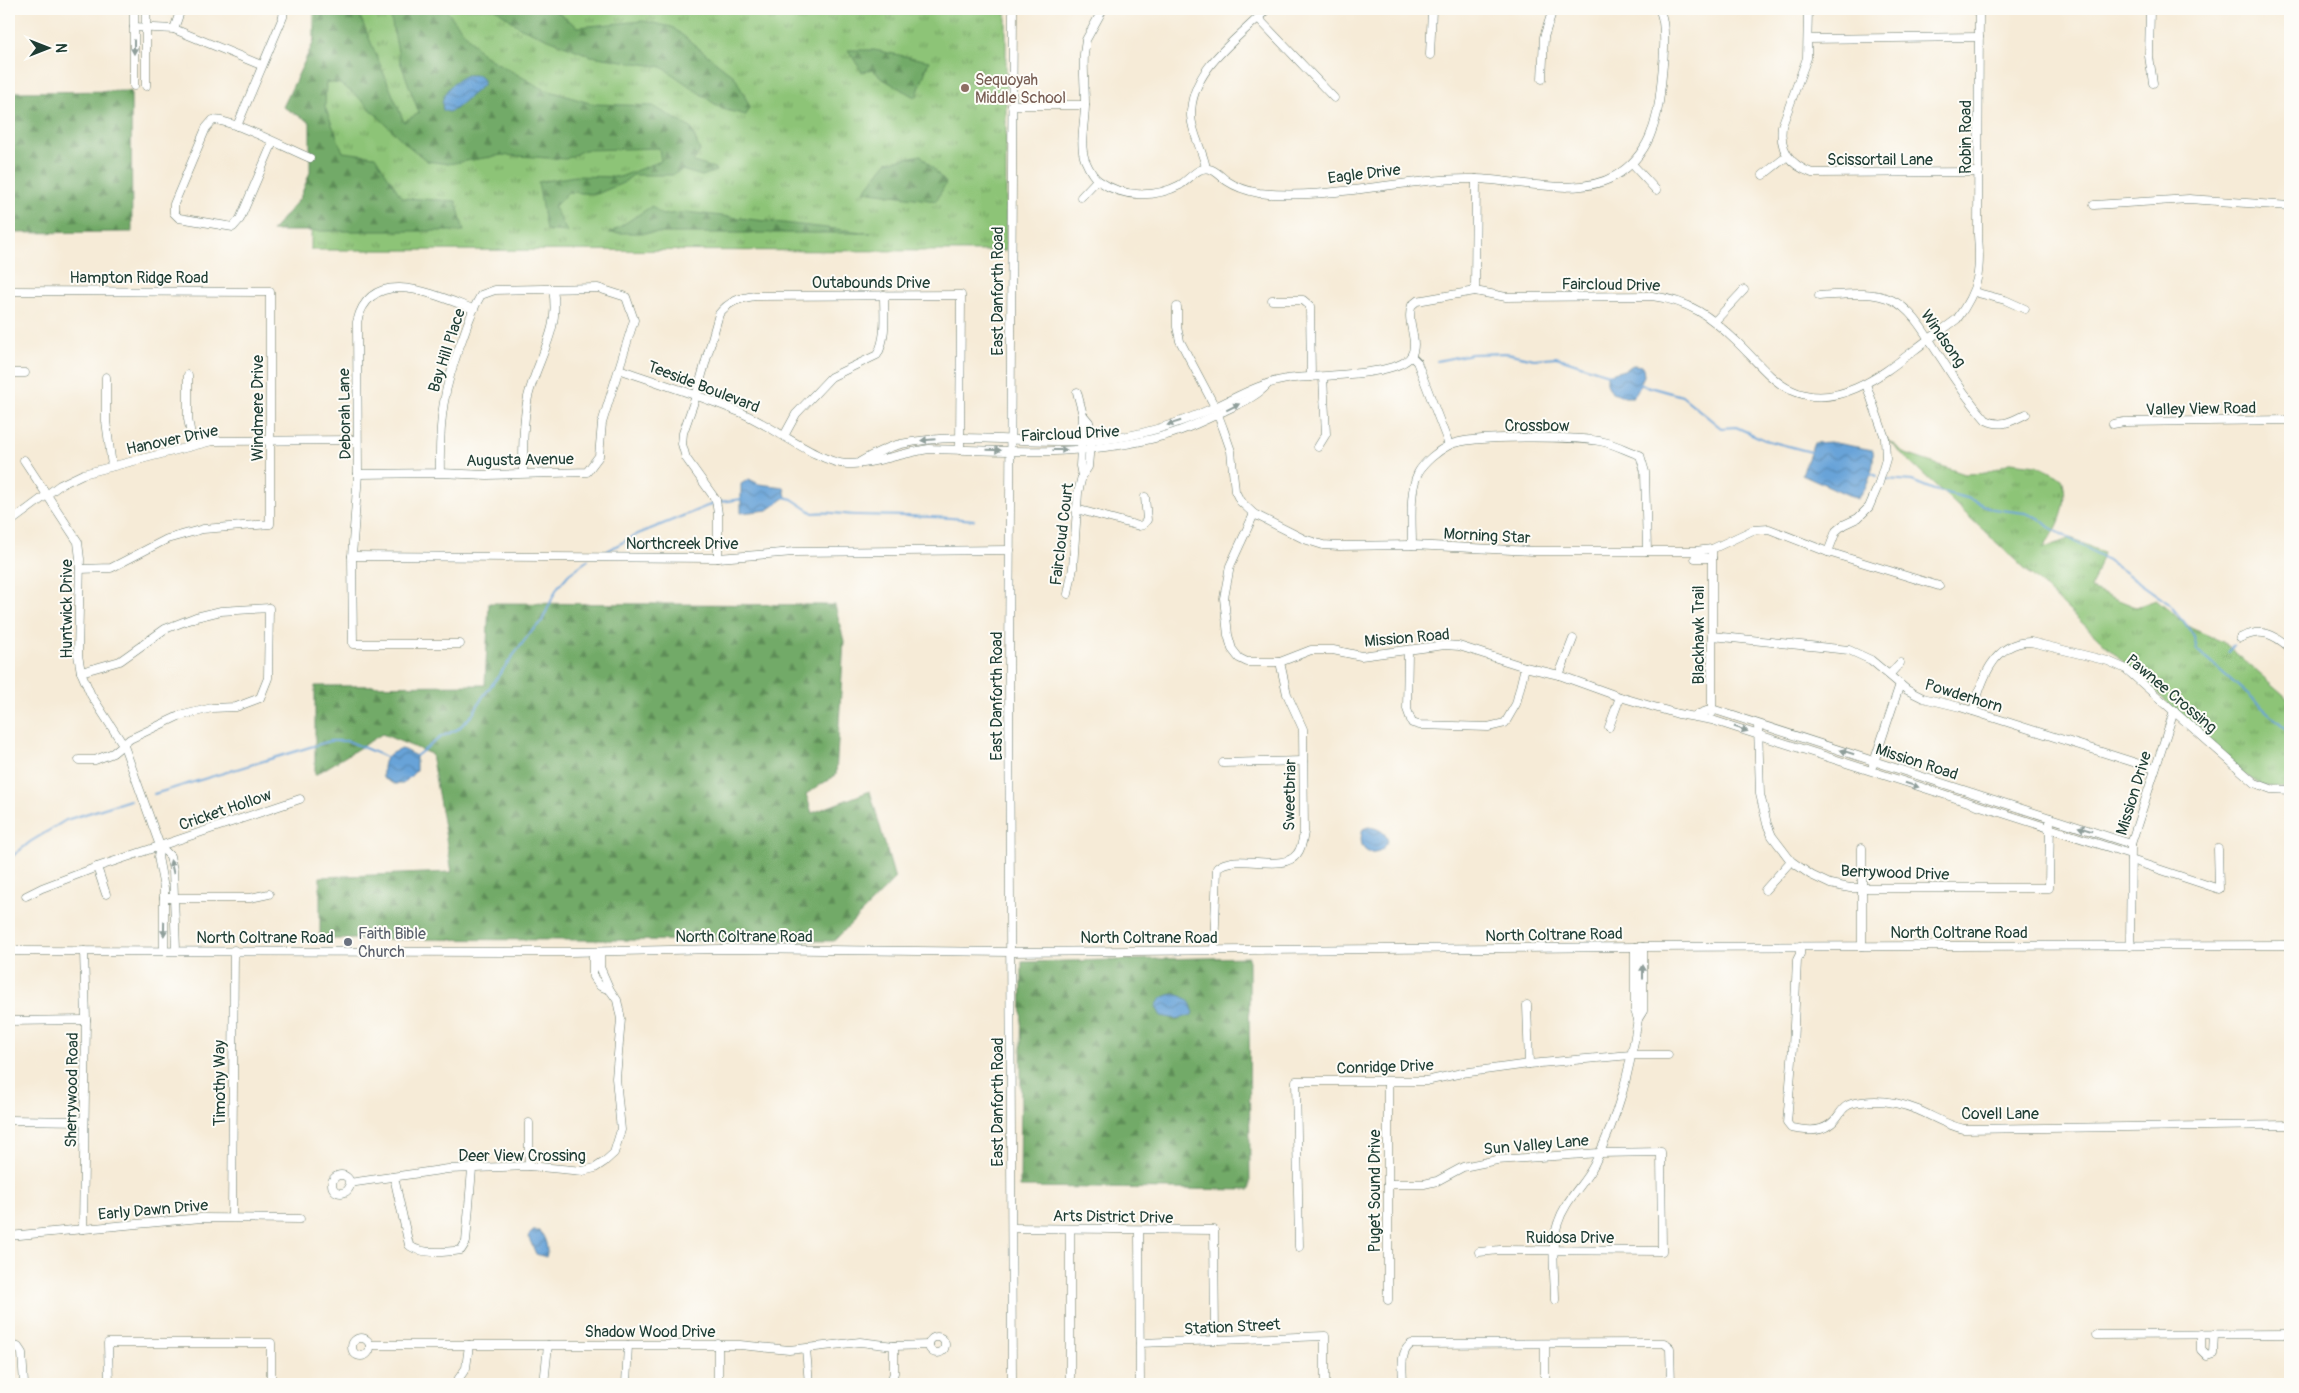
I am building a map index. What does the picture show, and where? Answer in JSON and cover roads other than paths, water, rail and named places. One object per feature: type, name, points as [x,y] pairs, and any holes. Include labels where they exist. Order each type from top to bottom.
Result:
[{"type":"street","points":[[134,9],[134,86]]},
{"type":"street","points":[[146,9],[146,86]]},
{"type":"street","points":[[174,29],[182,9]]},
{"type":"street","points":[[237,126],[261,65],[283,17],[284,9]]},
{"type":"street","name":"East Danforth Road","points":[[1012,9],[1010,550],[1012,1384]]},
{"type":"street","points":[[1103,9],[1086,40],[1083,68],[1085,105],[1084,159],[1097,180],[1117,192],[1144,194],[1157,193],[1181,184],[1200,170],[1206,168],[1191,116],[1196,87],[1206,70],[1267,9]]},
{"type":"street","points":[[1430,55],[1432,9]]},
{"type":"street","points":[[1542,79],[1544,37],[1553,9]]},
{"type":"street","points":[[1611,9],[1624,9]]},
{"type":"street","name":"Eagle Drive","points":[[1206,168],[1214,170],[1228,181],[1242,188],[1270,194],[1323,192],[1418,181],[1476,179],[1573,187],[1589,185],[1614,177],[1632,164],[1645,149],[1657,117],[1663,69],[1663,21],[1659,9]]},
{"type":"street","points":[[1764,175],[1786,156],[1781,136],[1782,126],[1803,71],[1808,40],[1808,9]]},
{"type":"street","name":"Robin Road","points":[[1979,9],[1978,235],[1980,265]]},
{"type":"street","points":[[2150,9],[2149,56],[2153,83]]},
{"type":"street","points":[[1258,18],[1334,98]]},
{"type":"street","points":[[134,28],[146,26],[174,29],[261,65]]},
{"type":"street","points":[[1808,40],[1979,37]]},
{"type":"street","points":[[1012,105],[1085,105]]},
{"type":"street","points":[[273,142],[240,219],[232,227],[179,218],[174,213],[172,210],[206,128],[213,120],[222,120],[237,126],[310,158]]},
{"type":"street","name":"Scissortail Lane","points":[[1786,156],[1800,169],[1812,173],[1979,172]]},
{"type":"street","points":[[1632,164],[1656,190]]},
{"type":"street","points":[[1475,291],[1476,179]]},
{"type":"street","points":[[1081,197],[1097,180]]},
{"type":"street","points":[[2094,205],[2189,199],[2290,206]]},
{"type":"street","name":"Faircloud Drive","points":[[1011,450],[1085,450],[1112,447],[1164,436],[1216,411],[1254,388],[1285,379],[1363,373],[1396,365],[1407,361],[1411,356],[1413,342],[1409,311],[1412,305],[1429,298],[1475,291],[1506,297],[1652,296],[1681,301],[1715,321],[1789,390],[1811,396],[1837,395],[1866,384],[1957,319],[1974,292],[1980,265]]},
{"type":"street","name":"Deborah Lane","points":[[460,644],[353,644],[352,556],[358,474],[357,322],[360,308],[369,296],[381,289],[396,287],[451,301],[472,309]]},
{"type":"street","name":"Bay Hill Place","points":[[440,473],[440,431],[443,399],[449,373],[472,309],[481,295],[495,290],[598,288]]},
{"type":"street","name":"Augusta Avenue","points":[[358,474],[440,473],[487,475],[587,472],[599,456],[602,423],[634,320],[626,297],[598,288]]},
{"type":"street","points":[[523,473],[524,426],[528,395],[551,330],[556,307],[553,290]]},
{"type":"street","points":[[1715,321],[1744,290]]},
{"type":"street","name":"Hampton Ridge Road","points":[[9,291],[270,292]]},
{"type":"street","name":"Windmere Drive","points":[[80,569],[110,568],[167,539],[204,529],[270,524],[270,292]]},
{"type":"street","points":[[1974,292],[2004,300],[2025,309]]},
{"type":"street","name":"Windsong","points":[[1820,296],[1866,294],[1891,299],[1906,308],[1930,338],[1940,357],[1986,420],[1993,424],[2006,424],[2026,414]]},
{"type":"street","points":[[784,436],[796,414],[831,377],[877,355],[881,348],[883,335],[884,295]]},
{"type":"street","name":"Outabounds Drive","points":[[718,558],[718,514],[716,500],[686,458],[683,451],[683,433],[696,396],[719,314],[726,305],[742,297],[960,295],[960,450]]},
{"type":"street","points":[[1272,300],[1303,300],[1310,306],[1312,377]]},
{"type":"street","name":"Morning Star","points":[[1177,307],[1177,327],[1180,341],[1216,411],[1230,451],[1235,491],[1240,501],[1254,514],[1304,539],[1323,545],[1412,545],[1514,551],[1647,551],[1712,554],[1743,534],[1769,529],[1828,552],[1939,586]]},
{"type":"street","points":[[1411,356],[1417,362],[1449,445]]},
{"type":"street","name":"Teeside Boulevard","points":[[619,369],[738,411],[833,462],[846,464],[883,461],[905,452],[929,449],[1011,450]]},
{"type":"street","points":[[9,373],[25,373]]},
{"type":"street","points":[[188,375],[188,419],[193,445]]},
{"type":"street","points":[[106,377],[106,421],[112,466]]},
{"type":"street","points":[[1318,447],[1326,434],[1323,377]]},
{"type":"street","points":[[1828,552],[1836,531],[1843,525],[1858,518],[1869,507],[1886,459],[1885,438],[1866,384]]},
{"type":"street","name":"Faircloud Court","points":[[1068,594],[1074,560],[1076,509],[1082,476],[1080,466],[1086,440],[1083,415],[1077,392]]},
{"type":"street","name":"Faircloud Drive","points":[[1011,440],[1086,440],[1131,435],[1216,411]]},
{"type":"street","name":"Valley View Road","points":[[2113,424],[2124,422],[2290,420]]},
{"type":"street","name":"Crossbow","points":[[1412,545],[1415,480],[1428,460],[1449,445],[1493,438],[1585,439],[1622,447],[1640,456],[1645,472],[1647,551]]},
{"type":"street","name":"Hanover Drive","points":[[9,523],[48,494],[83,474],[193,445],[212,441],[357,440]]},
{"type":"street","name":"Teeside Boulevard","points":[[860,462],[899,444],[929,440],[1011,440]]},
{"type":"street","name":"Huntwick Drive","points":[[24,460],[78,542],[80,569],[78,655],[81,672],[91,695],[124,746],[160,846],[170,856],[175,881],[176,950]]},
{"type":"street","points":[[1076,509],[1138,526],[1143,525],[1147,520],[1145,497]]},
{"type":"street","name":"Mission Road","points":[[1254,514],[1226,581],[1224,598],[1228,635],[1232,649],[1239,658],[1247,662],[1280,662],[1311,650],[1333,650],[1361,656],[1459,646],[1526,667],[1559,674],[1620,697],[1678,714],[1694,715],[1712,720],[2050,828],[2218,889],[2218,849]]},
{"type":"street","name":"Northcreek Drive","points":[[352,556],[718,558],[794,552],[1010,550]]},
{"type":"street","points":[[1695,558],[1712,554]]},
{"type":"street","name":"Blackhawk Trail","points":[[1712,554],[1712,720]]},
{"type":"street","points":[[79,760],[95,760],[112,753],[124,746],[130,739],[179,716],[212,708],[236,707],[260,698],[268,678],[269,608],[221,611],[196,616],[165,630],[120,660],[81,672]]},
{"type":"street","points":[[2240,638],[2252,632],[2261,633],[2275,637],[2290,648]]},
{"type":"street","name":"Powderhorn","points":[[1712,636],[1840,648],[1864,656],[1890,674],[1900,684],[1923,698],[1973,711],[2155,769]]},
{"type":"street","points":[[1559,674],[1573,639]]},
{"type":"street","name":"Pawnee Crossing","points":[[1973,711],[1988,666],[2008,649],[2025,642],[2117,664],[2174,711],[2255,783],[2271,789],[2290,790]]},
{"type":"street","points":[[1408,652],[1408,717],[1412,723],[1429,727],[1488,727],[1505,723],[1516,704],[1526,667]]},
{"type":"street","name":"Sweetbriar","points":[[1214,951],[1217,868],[1221,864],[1231,862],[1278,862],[1291,859],[1297,855],[1301,846],[1304,832],[1303,729],[1287,694],[1280,662]]},
{"type":"street","points":[[1890,674],[1900,663]]},
{"type":"street","points":[[1871,771],[1900,684]]},
{"type":"street","points":[[1609,727],[1620,697]]},
{"type":"street","name":"Mission Road","points":[[1694,715],[1712,710],[2131,844]]},
{"type":"street","name":"Mission Drive","points":[[2130,946],[2131,844],[2174,711]]},
{"type":"street","name":"Berrywood Drive","points":[[1758,724],[1757,735],[1762,809],[1772,836],[1792,861],[1821,880],[1839,886],[1861,888],[2049,888],[2050,818]]},
{"type":"street","points":[[1223,763],[1303,761]]},
{"type":"street","points":[[1966,802],[1969,792]]},
{"type":"street","name":"Cricket Hollow","points":[[26,896],[96,867],[300,799]]},
{"type":"street","name":"Huntwick Drive","points":[[160,846],[158,857],[164,877],[164,950]]},
{"type":"street","points":[[1862,848],[1862,946]]},
{"type":"street","points":[[1765,890],[1792,861]]},
{"type":"street","points":[[96,867],[106,894]]},
{"type":"street","points":[[164,898],[250,898],[269,894]]},
{"type":"street","name":"North Coltrane Road","points":[[9,951],[597,952],[720,949],[1010,952],[1800,946],[2290,946]]},
{"type":"street","name":"Covell Lane","points":[[1800,946],[1800,954],[1797,960],[1793,1057],[1787,1123],[1792,1128],[1807,1131],[1823,1128],[1830,1125],[1842,1108],[1859,1102],[1870,1101],[1901,1105],[1918,1110],[1940,1122],[1964,1129],[2290,1125]]},
{"type":"street","points":[[1555,1300],[1557,1224],[1566,1204],[1593,1166],[1620,1106],[1628,1076],[1638,1019],[1635,1011],[1639,997],[1639,947]]},
{"type":"street","name":"Timothy Way","points":[[232,1217],[234,950]]},
{"type":"street","name":"Sherrywood Road","points":[[83,1228],[86,1020],[84,951]]},
{"type":"street","name":"Deer View Crossing","points":[[349,1183],[448,1169],[529,1166],[583,1171],[595,1168],[614,1153],[621,1130],[616,1078],[621,1019],[617,1000],[610,990],[600,986],[593,977],[597,952]]},
{"type":"street","points":[[1527,1005],[1529,1064]]},
{"type":"street","points":[[9,1021],[86,1020]]},
{"type":"street","name":"Conridge Drive","points":[[1299,1247],[1296,1082],[1426,1080],[1529,1064],[1631,1056],[1668,1056]]},
{"type":"street","name":"Puget Sound Drive","points":[[1388,1082],[1388,1300]]},
{"type":"street","points":[[9,1120],[84,1121]]},
{"type":"street","points":[[529,1123],[529,1166]]},
{"type":"street","name":"Sun Valley Lane","points":[[1388,1184],[1424,1184],[1437,1181],[1463,1167],[1497,1160],[1599,1153],[1661,1152],[1662,1251]]},
{"type":"street","points":[[394,1177],[409,1245],[414,1249],[453,1251],[464,1247],[468,1234],[472,1169]]},
{"type":"street","name":"Early Dawn Drive","points":[[9,1236],[201,1218],[300,1219]]},
{"type":"street","name":"Arts District Drive","points":[[1012,1228],[1214,1230],[1215,1339]]},
{"type":"street","points":[[1070,1229],[1070,1384]]},
{"type":"street","points":[[1139,1230],[1140,1384]]},
{"type":"street","name":"Ruidosa Drive","points":[[1478,1252],[1500,1250],[1662,1251]]},
{"type":"street","points":[[2201,1334],[2201,1350],[2207,1356],[2213,1354],[2214,1334]]},
{"type":"street","points":[[2096,1335],[2290,1334]]},
{"type":"street","name":"Station Street","points":[[1140,1343],[1325,1336],[1325,1384]]},
{"type":"street","name":"Shadow Wood Drive","points":[[370,1345],[718,1344],[806,1349],[842,1342],[894,1346],[929,1345]]},
{"type":"street","points":[[108,1384],[108,1343],[271,1343],[271,1384]]},
{"type":"street","points":[[9,1344],[18,1347],[22,1353],[24,1384]]},
{"type":"street","points":[[718,1344],[718,1384]]},
{"type":"street","points":[[1404,1384],[1404,1354],[1406,1347],[1411,1344],[1664,1344],[1670,1348],[1671,1384]]},
{"type":"street","points":[[1545,1344],[1545,1384]]},
{"type":"street","points":[[455,1384],[466,1368],[468,1345]]},
{"type":"street","points":[[544,1384],[548,1345]]},
{"type":"street","points":[[626,1384],[628,1345]]},
{"type":"street","points":[[890,1384],[894,1374],[894,1346]]},
{"type":"street","points":[[806,1349],[809,1384]]},
{"type":"water","points":[[467,75],[479,75],[483,80],[483,85],[454,110],[448,112],[443,110],[442,104],[445,93],[452,84]]},
{"type":"water","points":[[1633,365],[1643,366],[1644,376],[1635,395],[1633,397],[1625,397],[1612,393],[1607,384],[1607,375]]},
{"type":"water","points":[[1830,442],[1873,450],[1870,476],[1865,489],[1857,499],[1802,474],[1814,443]]},
{"type":"water","points":[[749,479],[759,484],[784,487],[786,497],[768,510],[741,513],[741,484]]},
{"type":"water","points":[[402,749],[416,756],[416,771],[403,784],[394,784],[383,778],[384,762],[392,753]]},
{"type":"water","points":[[1368,827],[1375,828],[1385,835],[1388,841],[1385,847],[1375,852],[1368,852],[1363,848],[1361,842],[1362,832],[1363,829]]},
{"type":"water","points":[[1174,994],[1184,997],[1189,1001],[1193,1011],[1192,1015],[1177,1019],[1161,1016],[1156,1007],[1157,1004],[1168,995]]},
{"type":"water","points":[[533,1231],[539,1231],[545,1239],[547,1247],[546,1257],[536,1254],[528,1236]]},
{"type":"waterway","points":[[1437,361],[1471,354],[1506,353],[1534,359],[1556,357],[1611,375]]},
{"type":"waterway","points":[[1639,384],[1682,396],[1721,428],[1736,427],[1765,440],[1811,452]]},
{"type":"waterway","points":[[1870,473],[1877,476]]},
{"type":"waterway","points":[[1886,479],[1912,481],[1934,490],[1967,498],[1993,509],[2025,513],[2039,518],[2049,527],[2106,559],[2168,603],[2194,637],[2197,650],[2290,732]]},
{"type":"waterway","points":[[784,497],[792,499],[813,513],[825,512],[974,520]]},
{"type":"waterway","points":[[720,502],[742,499]]},
{"type":"waterway","points":[[601,554],[638,534],[715,503]]},
{"type":"waterway","points":[[416,756],[441,737],[458,729],[473,714],[482,698],[530,633],[542,621],[557,588],[569,574],[588,560]]},
{"type":"waterway","points":[[2228,652],[2234,645]]},
{"type":"waterway","points":[[154,794],[330,741],[348,741],[386,757]]},
{"type":"waterway","points":[[9,859],[30,842],[66,820],[130,800]]},
{"type":"place","name":"Sequoyah Middle School","points":[[965,88]]},
{"type":"place","name":"Faith Bible Church","points":[[348,942]]}]
